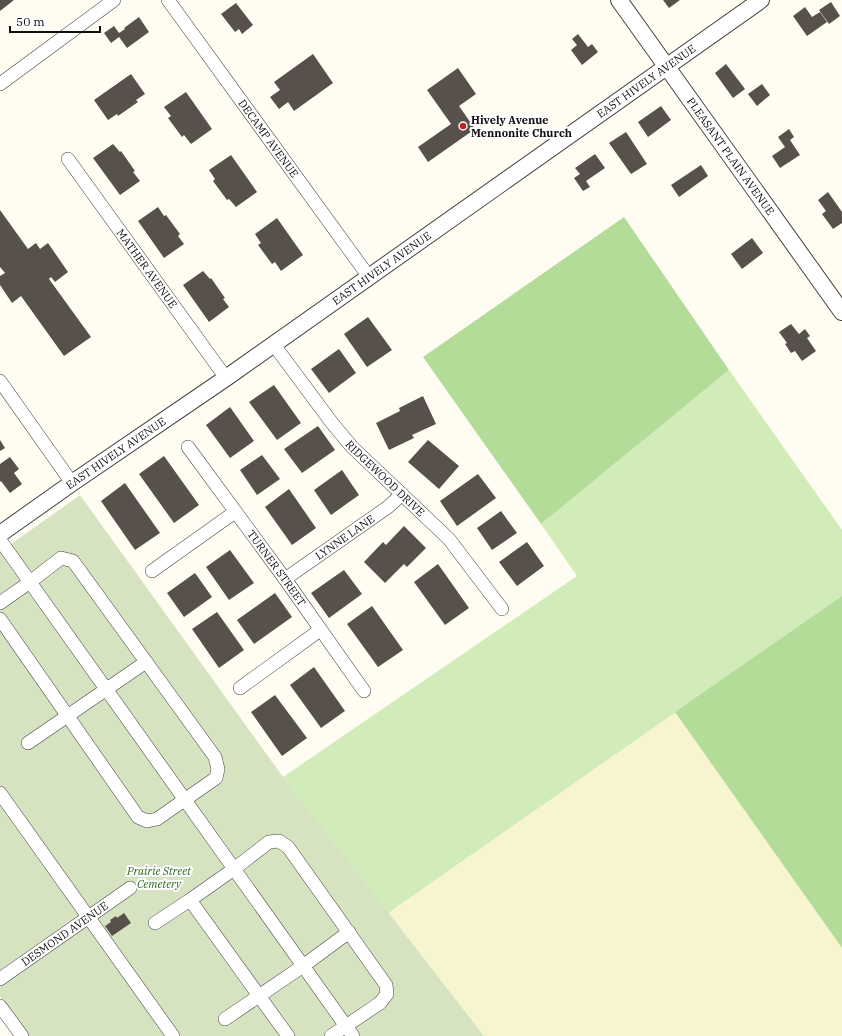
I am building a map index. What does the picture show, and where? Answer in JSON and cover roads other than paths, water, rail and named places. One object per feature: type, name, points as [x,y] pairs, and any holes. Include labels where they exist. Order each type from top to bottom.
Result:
[{"type":"street","points":[[2,79],[114,0]]},
{"type":"street","name":"DECAMP AVENUE","points":[[168,0],[369,277]]},
{"type":"street","name":"PLEASANT PLAIN AVENUE","points":[[619,0],[842,312]]},
{"type":"street","name":"EAST HIVELY AVENUE","points":[[0,534],[274,345],[761,0]]},
{"type":"street","name":"MATHER AVENUE","points":[[68,159],[226,378]]},
{"type":"street","name":"RIDGEWOOD DRIVE","points":[[274,345],[332,423],[352,447],[450,539],[502,608]]},
{"type":"street","points":[[0,381],[72,483]]},
{"type":"street","name":"TURNER STREET","points":[[188,447],[285,579],[364,691]]},
{"type":"street","name":"LYNNE LANE","points":[[285,579],[388,507],[402,494]]},
{"type":"street","points":[[152,571],[235,512]]},
{"type":"street","points":[[0,540],[350,1031]]},
{"type":"street","points":[[0,603],[61,558],[73,561],[215,757],[218,769],[216,778],[157,819],[147,821],[138,817],[0,619]]},
{"type":"street","points":[[240,688],[320,630]]},
{"type":"street","points":[[28,743],[146,662]]},
{"type":"street","points":[[0,793],[174,1036]]},
{"type":"street","points":[[155,923],[234,869],[269,842],[279,841],[288,847],[386,985],[386,994],[380,1003],[350,1031],[331,1036]]},
{"type":"street","name":"DESMOND AVENUE","points":[[0,979],[130,888]]},
{"type":"street","points":[[190,900],[288,1036]]},
{"type":"street","points":[[225,1019],[304,966],[348,932]]},
{"type":"street","points":[[0,1006],[22,1036]]},
{"type":"place","name":"Hively Avenue Mennonite Church","points":[[463,126]]},
{"type":"park label","name":"Prairie Street Cemetery","points":[[159,877]]}]
